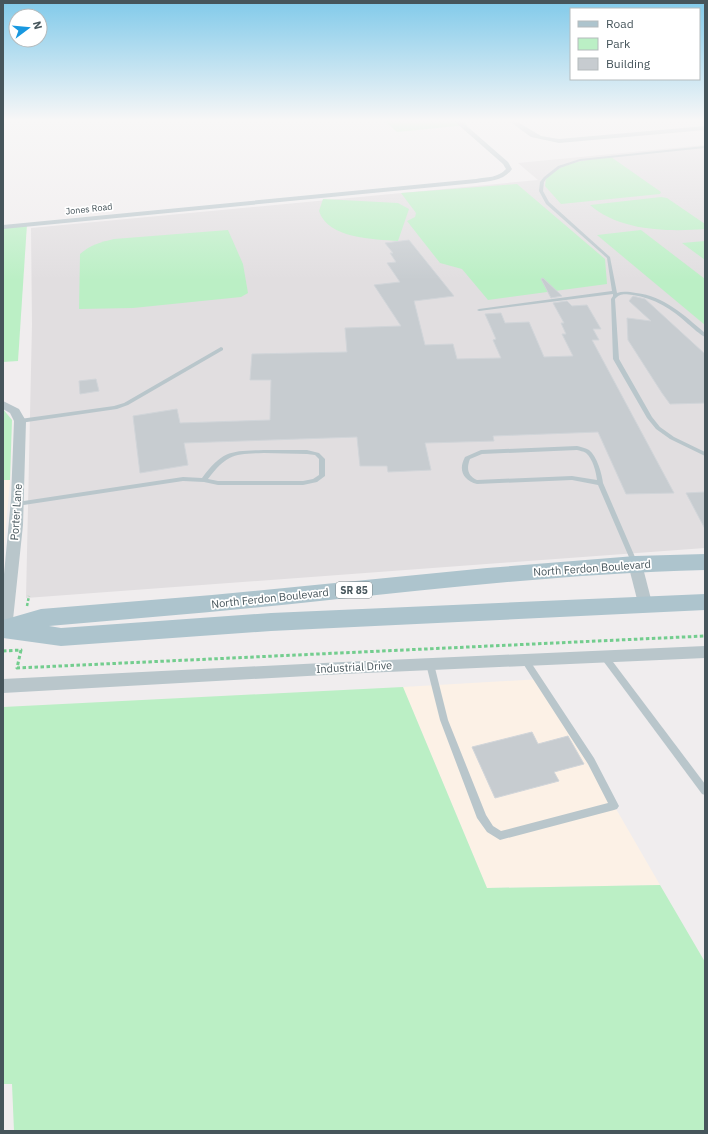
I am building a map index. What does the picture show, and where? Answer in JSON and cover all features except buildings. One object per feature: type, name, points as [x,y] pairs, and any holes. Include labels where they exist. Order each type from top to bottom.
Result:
[{"type":"main road","name":"North Ferdon Boulevard","points":[[3,636],[41,618],[212,604],[487,576],[635,564],[705,562]]},
{"type":"main road","name":"North Ferdon Boulevard","points":[[3,636],[61,636],[271,622],[644,603],[705,602]]},
{"type":"street","name":"Jones Road","points":[[3,227],[476,181],[494,178],[504,174]]},
{"type":"street","points":[[3,404],[15,411],[20,421]]},
{"type":"street","name":"Porter Lane","points":[[3,636],[8,602],[17,504],[20,421]]},
{"type":"street","points":[[635,564],[644,603]]},
{"type":"street","name":"Industrial Drive","points":[[3,686],[430,664],[705,652]]},
{"type":"lane","points":[[550,174],[542,182],[540,191],[547,203],[610,258],[615,294],[613,299],[615,352],[616,359],[620,367],[650,418],[658,428],[672,438],[705,454]]},
{"type":"lane","points":[[479,310],[622,292],[637,293],[663,302],[705,336]]},
{"type":"lane","points":[[20,421],[115,408],[126,404],[221,349]]},
{"type":"lane","points":[[600,483],[572,478],[477,482],[470,480],[467,477],[464,465],[467,458],[481,452],[577,448],[587,451],[591,456],[600,477],[600,483],[635,564]]},
{"type":"lane","points":[[17,504],[183,480],[204,480],[218,483],[303,483],[315,481],[322,476],[322,459],[318,454],[306,452],[239,453],[227,456],[219,462],[204,480]]},
{"type":"lane","points":[[604,656],[705,791]]},
{"type":"lane","points":[[430,664],[444,720],[482,818],[490,829],[500,836],[614,806],[591,762],[525,660]]},
{"type":"path","points":[[3,636],[21,650],[17,668],[705,636]]},
{"type":"shaded area","points":[[531,174],[705,174],[705,548],[26,598],[32,324],[31,228],[538,180]]},
{"type":"shaded area","points":[[3,480],[10,480],[3,561]]},
{"type":"shaded area","points":[[541,679],[660,885],[487,888],[403,687]]},
{"type":"green space","points":[[551,174],[635,174],[661,192],[660,194],[561,204],[545,186],[546,178]]},
{"type":"green space","points":[[517,184],[605,259],[607,284],[488,300],[462,269],[440,263],[407,221],[415,217],[416,213],[401,193]]},
{"type":"green space","points":[[661,197],[667,198],[705,224],[705,229],[660,230],[630,225],[602,214],[590,205]]},
{"type":"green space","points":[[323,199],[398,203],[409,209],[398,241],[365,238],[342,232],[332,227],[324,220],[319,211]]},
{"type":"green space","points":[[27,224],[18,361],[3,362],[3,226]]},
{"type":"green space","points":[[228,230],[243,264],[248,293],[241,297],[133,308],[79,309],[80,254],[92,246],[114,239]]},
{"type":"green space","points":[[641,230],[705,279],[705,325],[597,235]]},
{"type":"green space","points":[[705,241],[705,260],[682,243]]},
{"type":"green space","points":[[3,409],[12,420],[10,480],[3,480]]},
{"type":"green space","points":[[403,687],[487,888],[660,885],[705,962],[705,1131],[14,1131],[12,1084],[3,1084],[3,707]]}]
